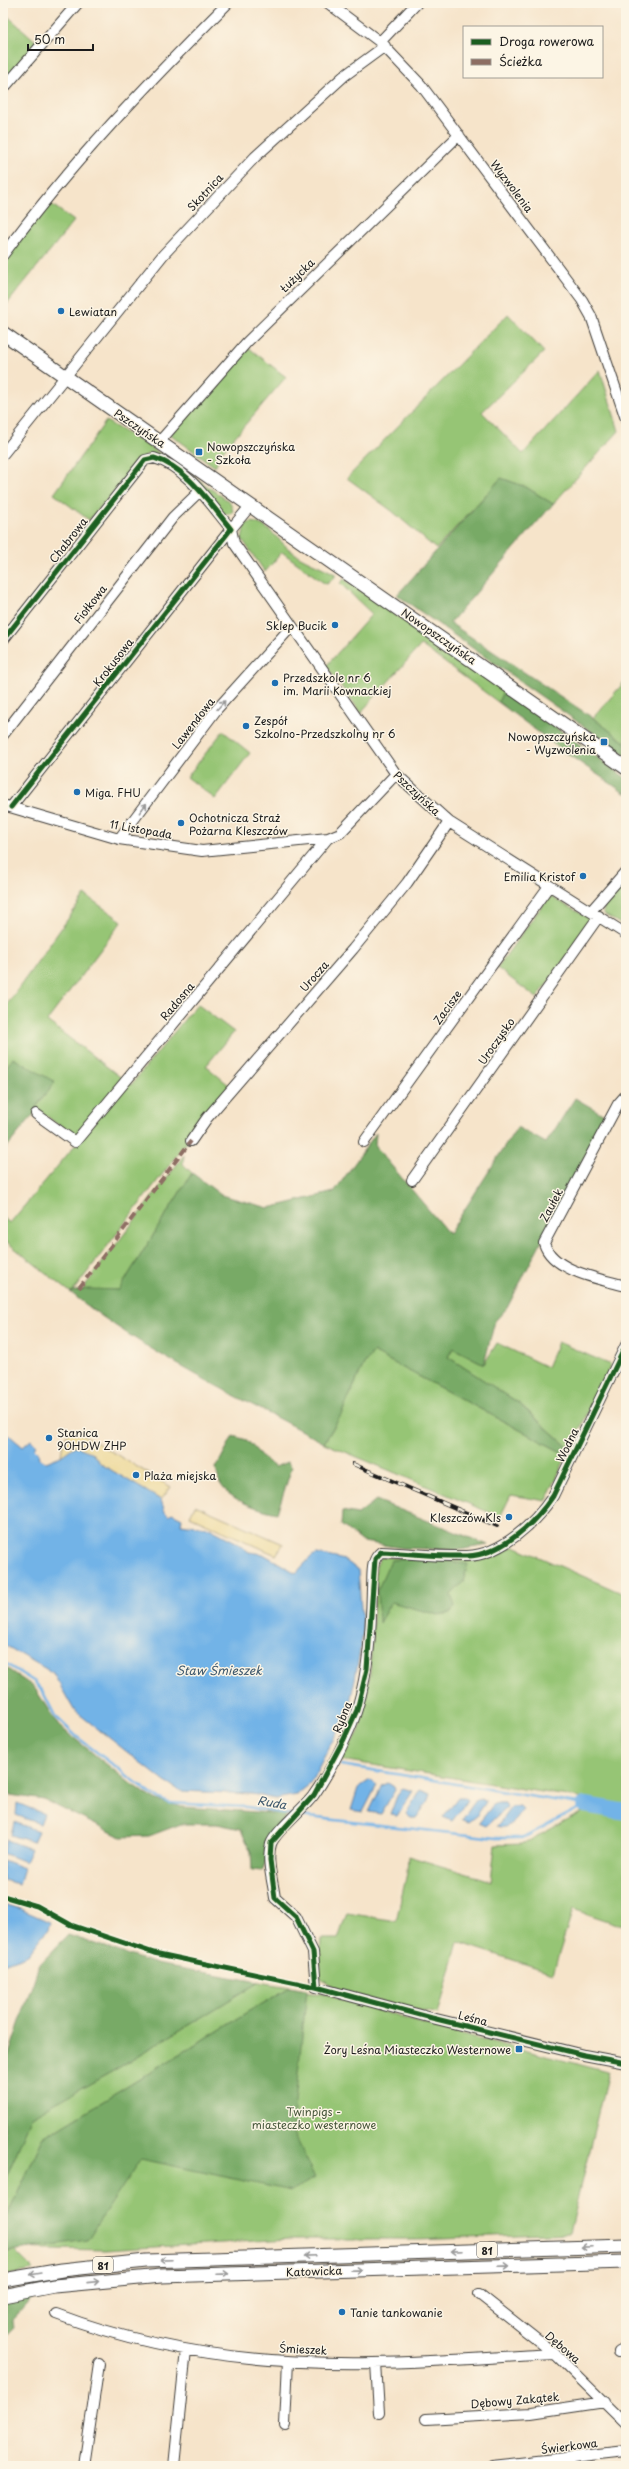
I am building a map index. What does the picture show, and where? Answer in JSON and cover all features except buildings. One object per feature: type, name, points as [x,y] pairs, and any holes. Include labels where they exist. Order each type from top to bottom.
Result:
[{"type":"main road","name":"Pszczyńska","points":[[3,333],[251,505]]},
{"type":"main road","name":"Nowopszczyńska","points":[[251,505],[626,768]]},
{"type":"main road","name":"Katowicka","points":[[3,2280],[81,2268],[146,2261],[626,2246]]},
{"type":"main road","name":"Katowicka","points":[[3,2296],[68,2285],[161,2276],[626,2262]]},
{"type":"street","points":[[3,89],[78,3]]},
{"type":"street","points":[[3,255],[39,206],[138,93],[228,3]]},
{"type":"street","name":"Wyzwolenia","points":[[328,3],[383,44],[421,85],[582,300],[591,316],[626,419]]},
{"type":"street","name":"Skotnica","points":[[3,454],[64,376],[163,255],[255,157],[344,76],[383,44],[416,3]]},
{"type":"street","name":"Łużycka","points":[[160,441],[247,342],[459,135]]},
{"type":"street","name":"Pszczyńska","points":[[154,458],[174,466],[200,491],[230,529],[234,543],[396,774],[449,822],[626,934]]},
{"type":"street","name":"Chabrowa","points":[[3,640],[145,460],[154,458]]},
{"type":"street","name":"Fiołkowa","points":[[3,734],[174,517],[200,491]]},
{"type":"street","points":[[230,529],[251,505]]},
{"type":"street","name":"Krokusowa","points":[[7,806],[230,529]]},
{"type":"street","name":"Lawendowa","points":[[119,839],[217,710],[292,626]]},
{"type":"street","name":"11 Listopada","points":[[7,806],[119,839],[202,851],[328,838],[340,833],[396,774]]},
{"type":"street","name":"Urocza","points":[[191,1141],[207,1118],[392,901],[449,822]]},
{"type":"street","name":"Radosna","points":[[36,1114],[75,1142],[328,838]]},
{"type":"street","points":[[595,914],[626,871]]},
{"type":"street","name":"Zacisze","points":[[364,1142],[549,886]]},
{"type":"street","name":"Uroczysko","points":[[412,1180],[595,914]]},
{"type":"street","name":"Zaułek","points":[[626,1095],[618,1104],[544,1243],[547,1252],[561,1265],[626,1286]]},
{"type":"street","name":"Wodna","points":[[509,1540],[542,1513],[553,1496],[626,1345]]},
{"type":"street","name":"Rybna","points":[[316,1987],[313,1952],[296,1917],[275,1898],[270,1851],[275,1836],[288,1825],[314,1795],[344,1739],[356,1710],[367,1669],[371,1630],[373,1568],[378,1554],[381,1552],[468,1556],[490,1551],[509,1540]]},
{"type":"street","name":"Leśna","points":[[316,1987],[432,2018],[584,2055],[626,2063]]},
{"type":"street","name":"Dębowa","points":[[479,2294],[555,2354],[626,2424]]},
{"type":"street","name":"Śmieszek","points":[[56,2314],[78,2322],[186,2350],[288,2362],[376,2363],[555,2354]]},
{"type":"street","points":[[174,2466],[186,2350]]},
{"type":"street","points":[[285,2425],[288,2362]]},
{"type":"street","points":[[376,2363],[379,2413]]},
{"type":"street","points":[[84,2466],[99,2364]]},
{"type":"street","name":"Dębowy Zakątek","points":[[426,2419],[531,2413],[605,2402]]},
{"type":"street","name":"Świerkowa","points":[[492,2466],[626,2451]]},
{"type":"green space","points":[[3,12],[39,44],[3,83]]},
{"type":"green space","points":[[47,201],[74,221],[3,309],[3,259]]},
{"type":"green space","points":[[508,314],[544,352],[482,412],[523,454],[600,370],[619,431],[553,504],[526,487],[501,478],[436,549],[392,511],[347,478]]},
{"type":"green space","points":[[249,348],[286,377],[221,453],[215,467],[170,434]]},
{"type":"green space","points":[[106,421],[152,448],[230,502],[233,511],[230,514],[223,514],[158,454],[147,454],[89,520],[54,494]]},
{"type":"green space","points":[[501,478],[526,487],[553,504],[450,623],[593,718],[626,743],[626,756],[397,595]]},
{"type":"green space","points":[[252,522],[258,523],[268,529],[294,553],[335,574],[335,577],[327,584],[324,583],[282,552],[265,572],[242,539],[245,524]]},
{"type":"green space","points":[[344,579],[504,690],[498,702],[421,645],[363,710],[362,714],[326,666],[372,614],[340,583]]},
{"type":"green space","points":[[626,680],[626,743],[593,718]]},
{"type":"green space","points":[[504,690],[626,778],[626,794],[566,753],[498,702]]},
{"type":"green space","points":[[223,731],[250,753],[215,799],[187,777]]},
{"type":"green space","points":[[626,879],[626,927],[603,914],[604,905]]},
{"type":"green space","points":[[85,895],[122,921],[47,1021],[123,1079],[74,1137],[36,1108],[54,1081],[3,1071],[3,1010]]},
{"type":"green space","points":[[549,896],[589,918],[591,924],[537,998],[497,968]]},
{"type":"green space","points":[[197,1004],[234,1032],[206,1066],[230,1086],[73,1291],[70,1292],[3,1239],[3,1218],[10,1223],[128,1082],[131,1085]]},
{"type":"green space","points":[[13,1058],[55,1082],[36,1107],[38,1109],[3,1152],[3,1071]]},
{"type":"green space","points":[[575,1098],[606,1116],[507,1308],[495,1321],[484,1364],[453,1348],[448,1357],[517,1402],[570,1449],[567,1455],[373,1352],[362,1368],[341,1415],[324,1443],[161,1355],[99,1314],[70,1292],[88,1289],[119,1290],[192,1173],[221,1195],[269,1208],[334,1192],[376,1133],[375,1146],[449,1234],[517,1127],[546,1143]]},
{"type":"green space","points":[[184,1155],[183,1164],[192,1173],[119,1290],[81,1291]]},
{"type":"green space","points":[[558,1342],[611,1365],[570,1449],[520,1404],[448,1357],[453,1348],[484,1364],[497,1343],[547,1367]]},
{"type":"green space","points":[[373,1352],[567,1455],[546,1501],[511,1495],[500,1517],[324,1443],[341,1415],[362,1368]]},
{"type":"green space","points":[[233,1436],[247,1440],[265,1460],[275,1467],[287,1462],[292,1467],[277,1513],[261,1509],[237,1499],[230,1495],[220,1483],[216,1468]]},
{"type":"green space","points":[[376,1500],[488,1545],[459,1550],[402,1548],[363,1542],[341,1525],[342,1511],[358,1514]]},
{"type":"green space","points":[[514,1546],[626,1595],[626,1927],[573,1909],[553,1973],[458,1942],[438,2015],[375,2000],[342,1990],[319,1976],[321,1939],[338,1939],[347,1913],[396,1921],[407,1873],[408,1856],[491,1881],[495,1845],[523,1844],[586,1810],[580,1798],[341,1760],[359,1732],[370,1675],[376,1566],[381,1557],[472,1561],[496,1555]]},
{"type":"green space","points":[[424,1559],[468,1564],[463,1582],[451,1595],[455,1606],[451,1613],[438,1615],[391,1602],[379,1623],[377,1591],[391,1560]]},
{"type":"green space","points":[[3,1666],[34,1687],[58,1725],[131,1784],[154,1799],[182,1807],[286,1814],[262,1871],[252,1870],[251,1852],[241,1829],[217,1824],[181,1824],[149,1836],[121,1837],[44,1800],[3,1794]]},
{"type":"green space","points":[[68,1935],[156,1964],[259,1982],[113,2071],[32,2116],[3,2185],[3,2059],[9,2054],[39,1965]]},
{"type":"green space","points":[[259,1982],[290,1987],[43,2138],[3,2225],[3,2185],[31,2116],[113,2071]]},
{"type":"green space","points":[[290,1987],[307,1990],[292,2129],[315,2178],[291,2191],[141,2159],[87,2240],[3,2252],[3,2225],[43,2138]]},
{"type":"green space","name":"Twinpigs - miasteczko westernowe","points":[[289,1991],[323,1994],[420,2023],[608,2072],[569,2233],[416,2239],[289,2239],[105,2250],[3,2248]]},
{"type":"green space","points":[[14,2250],[34,2270],[3,2276],[3,2252]]},
{"type":"green space","points":[[36,2294],[13,2319],[14,2328],[3,2339],[3,2302]]},
{"type":"sand","name":"Plaża miejska","points":[[77,1431],[171,1487],[161,1500],[101,1464],[91,1452],[61,1456],[63,1443],[68,1432]]},
{"type":"sand","points":[[195,1505],[283,1544],[276,1555],[190,1516]]},
{"type":"water","name":"Staw Śmieszek","points":[[3,1430],[23,1447],[31,1440],[36,1445],[34,1448],[38,1452],[39,1459],[46,1462],[61,1456],[75,1446],[91,1452],[101,1464],[161,1500],[165,1512],[169,1516],[172,1513],[182,1518],[181,1524],[209,1528],[236,1542],[249,1552],[263,1554],[296,1573],[312,1556],[317,1554],[345,1560],[358,1570],[363,1632],[348,1711],[310,1784],[296,1795],[276,1799],[252,1794],[181,1791],[165,1782],[74,1710],[53,1673],[3,1644]]},
{"type":"water","points":[[370,1780],[377,1785],[363,1812],[351,1810],[358,1788]]},
{"type":"water","points":[[388,1783],[394,1787],[395,1790],[381,1814],[369,1812],[382,1785]]},
{"type":"water","points":[[403,1788],[413,1791],[397,1816],[390,1815],[397,1796]]},
{"type":"water","points":[[420,1790],[430,1794],[427,1803],[416,1818],[411,1818],[406,1814]]},
{"type":"water","points":[[458,1797],[464,1797],[468,1800],[452,1821],[443,1817]]},
{"type":"water","points":[[481,1799],[486,1802],[477,1815],[468,1822],[462,1820],[476,1800]]},
{"type":"water","points":[[17,1803],[44,1814],[40,1824],[16,1815]]},
{"type":"water","points":[[505,1803],[507,1807],[486,1826],[479,1823],[493,1805]]},
{"type":"water","points":[[520,1806],[523,1809],[512,1823],[505,1827],[497,1826],[511,1807]]},
{"type":"water","points":[[14,1822],[38,1831],[33,1842],[11,1835]]},
{"type":"water","points":[[7,1840],[31,1849],[25,1862],[3,1853]]},
{"type":"water","points":[[3,1860],[24,1868],[19,1884],[3,1880]]},
{"type":"water","points":[[3,1904],[18,1908],[50,1922],[48,1929],[28,1955],[3,1964]]},
{"type":"waterway","name":"Ruda","points":[[3,1662],[35,1682],[44,1694],[55,1716],[77,1737],[151,1794],[169,1803],[248,1807],[292,1815]]},
{"type":"waterway","points":[[341,1765],[584,1805]]},
{"type":"waterway","name":"Ruda","points":[[299,1816],[496,1838],[523,1838],[585,1805]]},
{"type":"waterway","points":[[585,1805],[626,1812]]},
{"type":"railway","points":[[353,1464],[497,1526]]},
{"type":"marked path","points":[[79,1288],[191,1141]]},
{"type":"cycle path","points":[[3,640],[145,460],[154,458],[177,469],[197,488],[231,529],[11,807]]},
{"type":"cycle path","points":[[316,1987],[313,1952],[296,1917],[275,1898],[270,1860],[271,1843],[314,1795],[344,1739],[357,1710],[367,1669],[375,1559],[381,1552],[446,1556],[467,1556],[480,1554],[504,1544],[527,1527],[537,1517],[553,1496],[626,1345]]},
{"type":"cycle path","points":[[3,1896],[37,1906],[71,1925],[154,1953],[316,1987],[432,2018],[584,2055],[626,2063]]},
{"type":"place","name":"Lewiatan","points":[[61,311]]},
{"type":"place","name":"Nowopszczyńska - Szkoła","points":[[199,452]]},
{"type":"place","name":"Sklep Bucik","points":[[335,625]]},
{"type":"place","name":"Przedszkole nr 6 im. Marii Kownackiej","points":[[275,683]]},
{"type":"place","name":"Zespół Szkolno-Przedszkolny nr 6","points":[[246,726]]},
{"type":"place","name":"Nowopszczyńska - Wyzwolenia","points":[[604,742]]},
{"type":"place","name":"Miga. FHU","points":[[77,792]]},
{"type":"place","name":"Ochotnicza Straż Pożarna Kleszczów","points":[[181,823]]},
{"type":"place","name":"Emilia Kristof","points":[[583,876]]},
{"type":"place","name":"Stanica 90HDW ZHP","points":[[49,1438]]},
{"type":"place","name":"Plaża miejska","points":[[136,1475]]},
{"type":"place","name":"Kleszczów Kls","points":[[509,1517]]},
{"type":"place","name":"Żory Leśna Miasteczko Westernowe","points":[[519,2049]]},
{"type":"place","name":"Tanie tankowanie","points":[[342,2312]]}]
